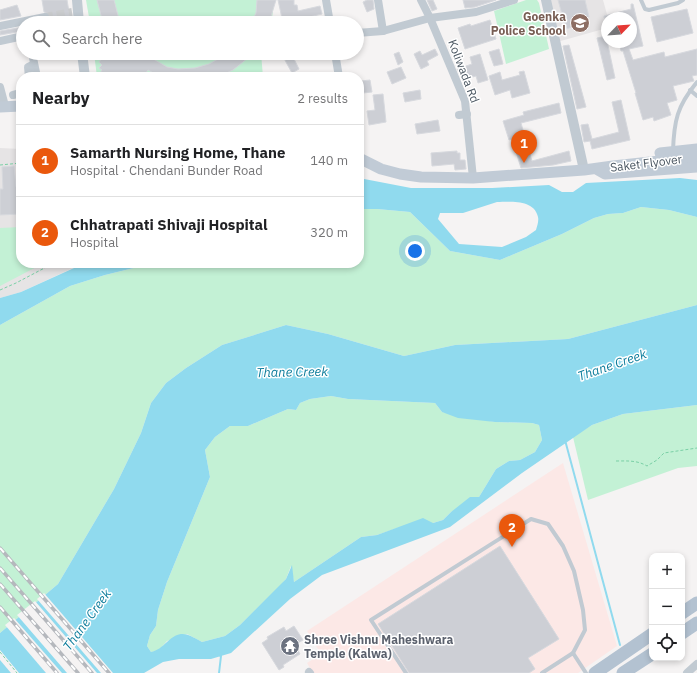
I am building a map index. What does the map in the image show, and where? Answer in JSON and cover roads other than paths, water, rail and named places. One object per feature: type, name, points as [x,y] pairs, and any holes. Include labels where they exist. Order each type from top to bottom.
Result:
[{"type":"main road","points":[[2,107],[16,106]]},
{"type":"main road","points":[[596,169],[607,159],[697,149]]},
{"type":"main road","name":"Saket Flyover","points":[[596,169],[697,157]]},
{"type":"main road","points":[[364,160],[381,169],[400,174],[422,177],[473,178],[596,169],[605,174],[697,167]]},
{"type":"main road","points":[[685,612],[697,603]]},
{"type":"main road","points":[[685,623],[697,616]]},
{"type":"main road","points":[[685,631],[697,623]]},
{"type":"main road","points":[[595,673],[649,636]]},
{"type":"main road","points":[[608,673],[649,646]]},
{"type":"main road","points":[[629,671],[649,656]]},
{"type":"street","points":[[77,0],[75,11],[77,16]]},
{"type":"street","points":[[326,0],[329,16]]},
{"type":"street","points":[[378,0],[383,31]]},
{"type":"street","name":"Koliwada Rd","points":[[421,0],[465,101],[463,114],[473,178]]},
{"type":"street","points":[[364,32],[383,31],[430,18],[476,12],[514,0]]},
{"type":"street","points":[[546,0],[584,170]]},
{"type":"street","points":[[0,26],[16,23]]},
{"type":"street","points":[[0,41],[16,39]]},
{"type":"street","points":[[0,44],[16,40]]},
{"type":"street","points":[[33,60],[36,72]]},
{"type":"street","points":[[84,60],[85,72]]},
{"type":"street","points":[[336,60],[338,72]]},
{"type":"street","points":[[28,72],[28,67],[34,64]]},
{"type":"street","points":[[0,87],[2,107]]},
{"type":"street","points":[[688,673],[697,664]]},
{"type":"lane","points":[[642,0],[645,9],[649,10],[682,2],[682,0]]},
{"type":"lane","points":[[673,152],[677,116],[684,99],[697,82]]},
{"type":"lane","points":[[690,90],[697,96]]},
{"type":"lane","points":[[406,673],[371,620],[531,519],[548,524],[563,546],[574,571],[583,610],[585,630],[573,653],[542,673]]},
{"type":"lane","points":[[573,653],[586,673]]},
{"type":"water","points":[[680,178],[697,180],[697,217],[669,210],[641,207],[623,213],[608,214],[594,218],[562,234],[500,260],[450,251],[410,212],[364,209],[364,179],[411,188],[492,188],[549,185],[562,192],[573,192],[586,183]],"holes":[[[497,202],[527,204],[536,211],[538,217],[536,230],[526,237],[502,247],[459,244],[438,219],[440,213],[463,213]]]},
{"type":"water","points":[[74,268],[134,268],[70,286],[0,325],[0,298],[21,292]]},
{"type":"water","name":"Thane Creek","points":[[697,305],[697,405],[623,414],[592,425],[522,473],[450,527],[322,575],[290,599],[231,653],[211,659],[179,659],[163,662],[144,673],[0,673],[0,633],[58,584],[114,489],[141,433],[151,403],[166,383],[222,345],[286,325],[328,334],[404,356],[455,345],[568,339]],"holes":[[[331,396],[348,399],[435,403],[442,412],[458,418],[495,422],[532,423],[539,425],[542,440],[535,452],[520,460],[509,461],[496,469],[479,497],[470,497],[443,520],[433,523],[423,518],[377,535],[361,537],[294,582],[292,565],[286,579],[240,625],[225,636],[202,642],[188,635],[180,634],[176,635],[158,649],[151,652],[147,646],[150,635],[156,626],[158,610],[167,582],[210,477],[205,450],[215,437],[230,426],[248,426],[288,409],[296,410],[300,403],[310,399]]]},
{"type":"waterway","points":[[565,440],[620,645]]},
{"type":"waterway","points":[[219,655],[221,656],[219,673]]},
{"type":"tunnel","points":[[50,16],[72,12]]},
{"type":"railway","points":[[0,548],[109,673]]},
{"type":"railway","points":[[0,568],[92,673]]},
{"type":"railway","points":[[0,584],[78,673]]},
{"type":"railway","points":[[0,607],[57,673]]},
{"type":"place","name":"Goenka Police School","points":[[580,23]]},
{"type":"place","name":"Samarth Nursing Home, Thane","points":[[524,163]]},
{"type":"place","name":"Chhatrapati Shivaji Hospital","points":[[512,547]]},
{"type":"place","name":"Shree Vishnu Maheshwara Temple (Kalwa)","points":[[290,646]]}]
